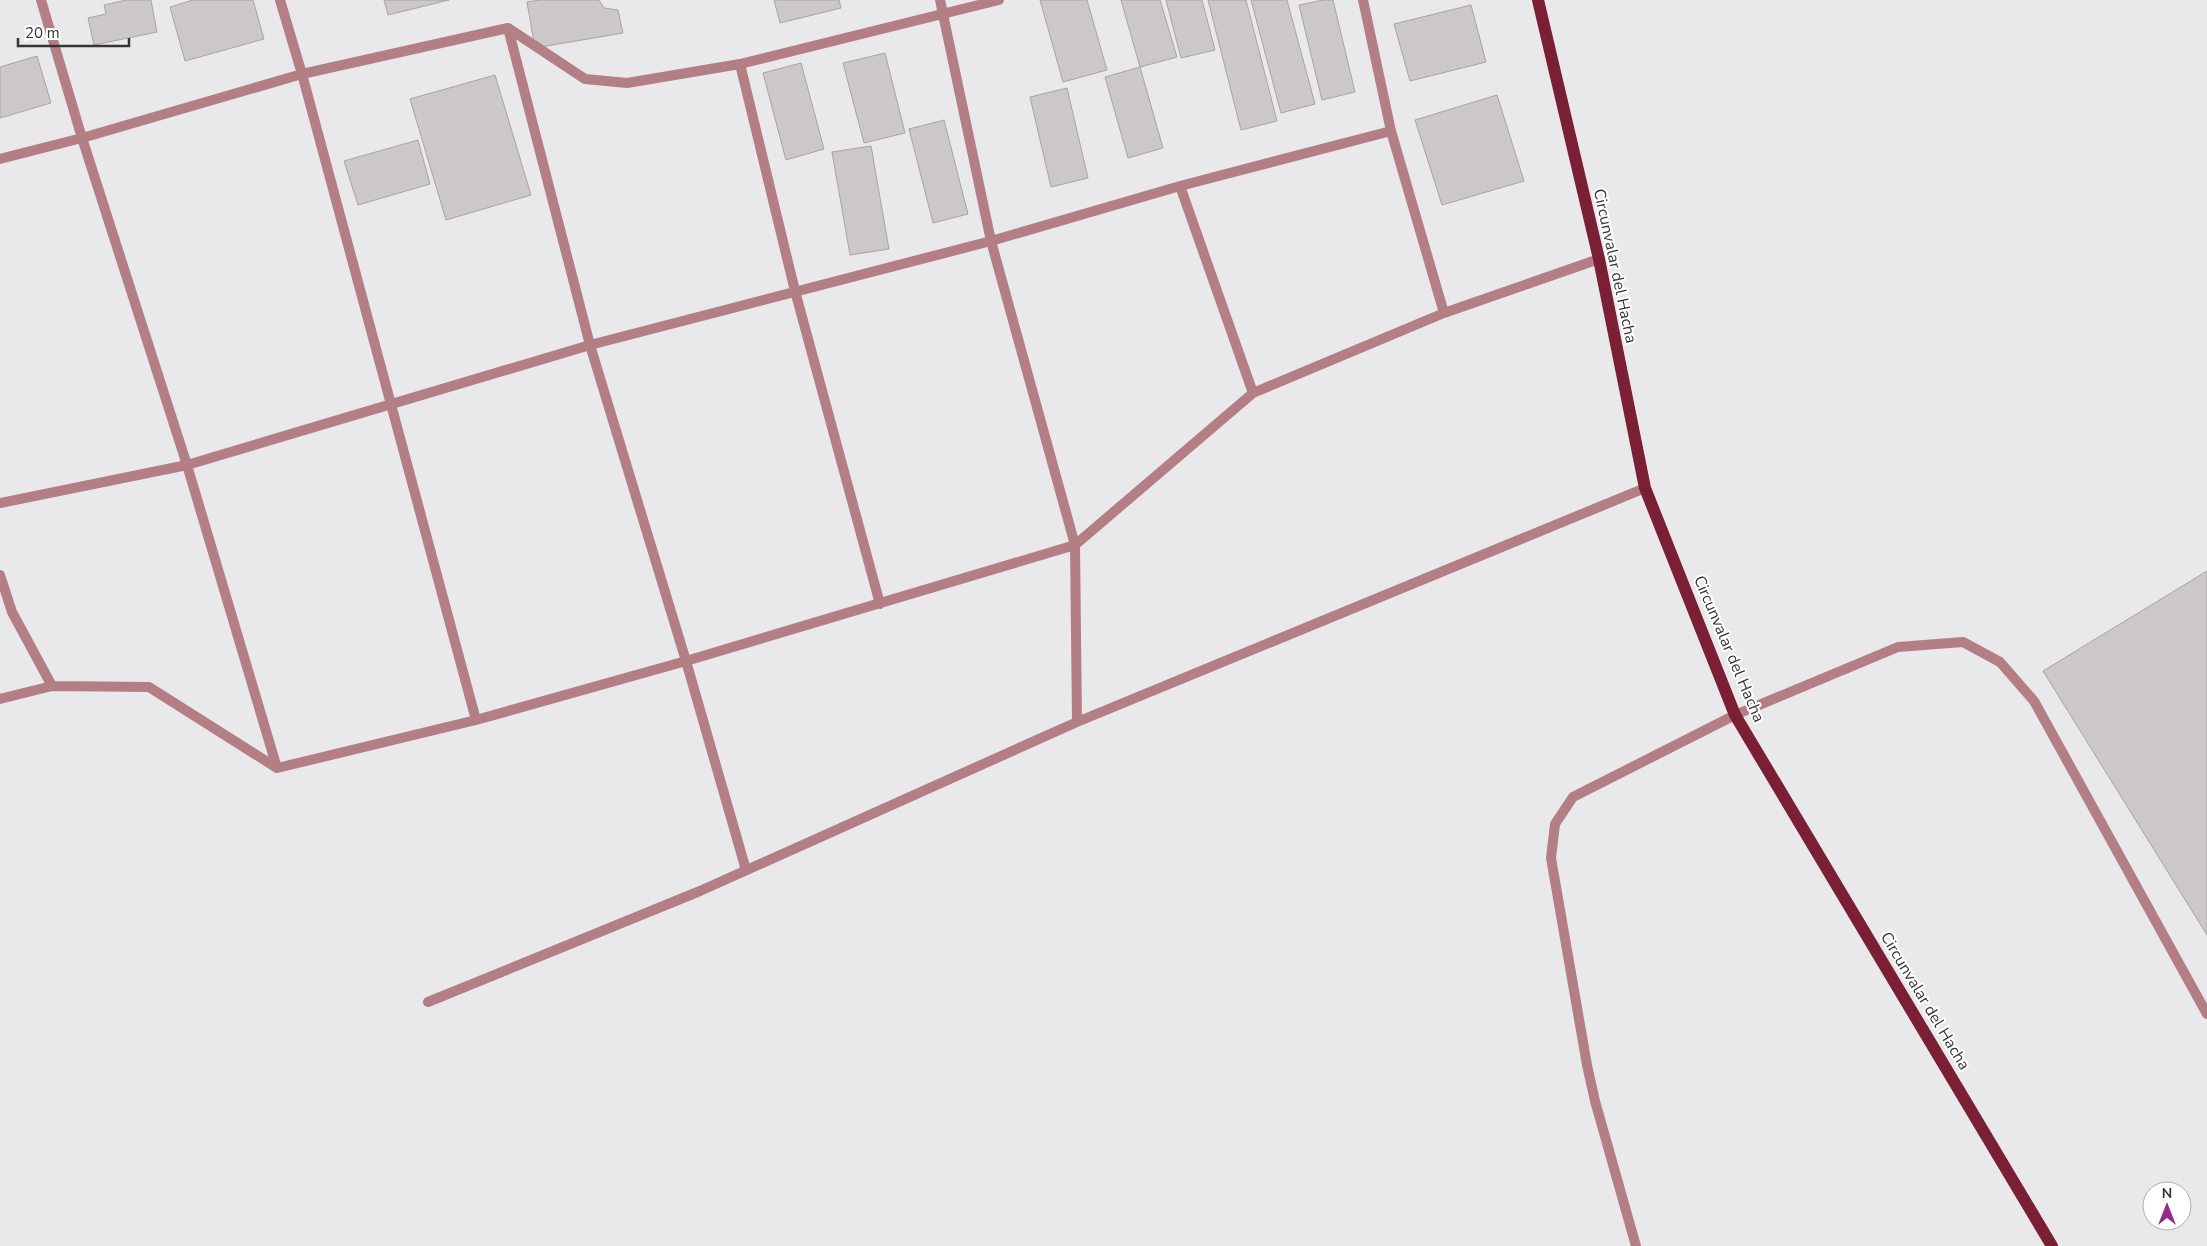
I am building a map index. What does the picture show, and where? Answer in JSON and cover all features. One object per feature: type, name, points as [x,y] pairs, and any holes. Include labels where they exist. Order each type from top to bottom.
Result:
[{"type":"main road","name":"Circunvalar del Hacha","points":[[1538,0],[1599,259],[1645,488],[1735,715],[2052,1246]]},
{"type":"street","points":[[42,0],[82,138],[187,465],[277,768]]},
{"type":"street","points":[[280,0],[392,404],[476,720]]},
{"type":"street","points":[[940,0],[990,241],[1075,545],[1077,722]]},
{"type":"street","points":[[0,159],[82,138],[302,74],[508,28],[585,80],[627,83],[740,64],[999,0]]},
{"type":"street","points":[[1363,0],[1391,131],[1444,313]]},
{"type":"street","points":[[508,28],[590,346],[686,661],[746,870]]},
{"type":"street","points":[[740,64],[796,290],[880,604]]},
{"type":"street","points":[[0,503],[187,465],[590,346],[796,290],[990,241],[1180,186],[1391,131]]},
{"type":"street","points":[[1180,186],[1253,393]]},
{"type":"street","points":[[0,699],[52,686],[149,688],[277,768],[476,720],[686,661],[1075,545],[1253,393],[1444,313],[1599,259]]},
{"type":"street","points":[[428,1002],[700,891],[1077,722],[1645,488]]},
{"type":"street","points":[[0,575],[12,612],[52,686]]},
{"type":"street","points":[[1636,1246],[1595,1101],[1587,1065],[1552,858],[1555,824],[1573,797],[1735,715],[1898,647],[1963,642],[2000,662],[2034,701],[2207,1014]]},
{"type":"building","points":[[126,0],[151,0],[157,32],[94,45],[88,18],[106,14],[104,5]]},
{"type":"building","points":[[193,0],[253,0],[264,39],[185,61],[170,7]]},
{"type":"building","points":[[384,0],[449,0],[388,15]]},
{"type":"building","points":[[540,0],[599,0],[604,8],[618,10],[623,33],[535,48],[527,2]]},
{"type":"building","points":[[774,0],[839,0],[841,8],[780,23]]},
{"type":"building","points":[[1040,0],[1087,0],[1107,70],[1063,82]]},
{"type":"building","points":[[1121,0],[1160,0],[1177,57],[1140,67]]},
{"type":"building","points":[[1166,0],[1202,0],[1215,50],[1181,58]]},
{"type":"building","points":[[1208,0],[1246,0],[1277,121],[1241,130]]},
{"type":"building","points":[[1251,0],[1287,0],[1315,104],[1281,113]]},
{"type":"building","points":[[1333,0],[1355,92],[1322,100],[1299,5]]},
{"type":"building","points":[[1471,5],[1486,62],[1410,81],[1394,24]]},
{"type":"building","points":[[885,53],[905,133],[864,143],[843,63]]},
{"type":"building","points":[[37,56],[51,103],[0,118],[0,67]]},
{"type":"building","points":[[801,63],[824,149],[786,160],[763,73]]},
{"type":"building","points":[[1140,67],[1163,148],[1128,158],[1105,77]]},
{"type":"building","points":[[495,75],[531,195],[446,220],[410,99]]},
{"type":"building","points":[[1067,88],[1088,178],[1051,187],[1030,97]]},
{"type":"building","points":[[1497,95],[1524,181],[1442,205],[1415,120]]},
{"type":"building","points":[[944,120],[968,214],[933,223],[909,129]]},
{"type":"building","points":[[418,140],[430,184],[358,205],[344,161]]},
{"type":"building","points":[[871,146],[889,249],[850,255],[832,152]]},
{"type":"building","points":[[2207,571],[2207,935],[2043,671]]}]
